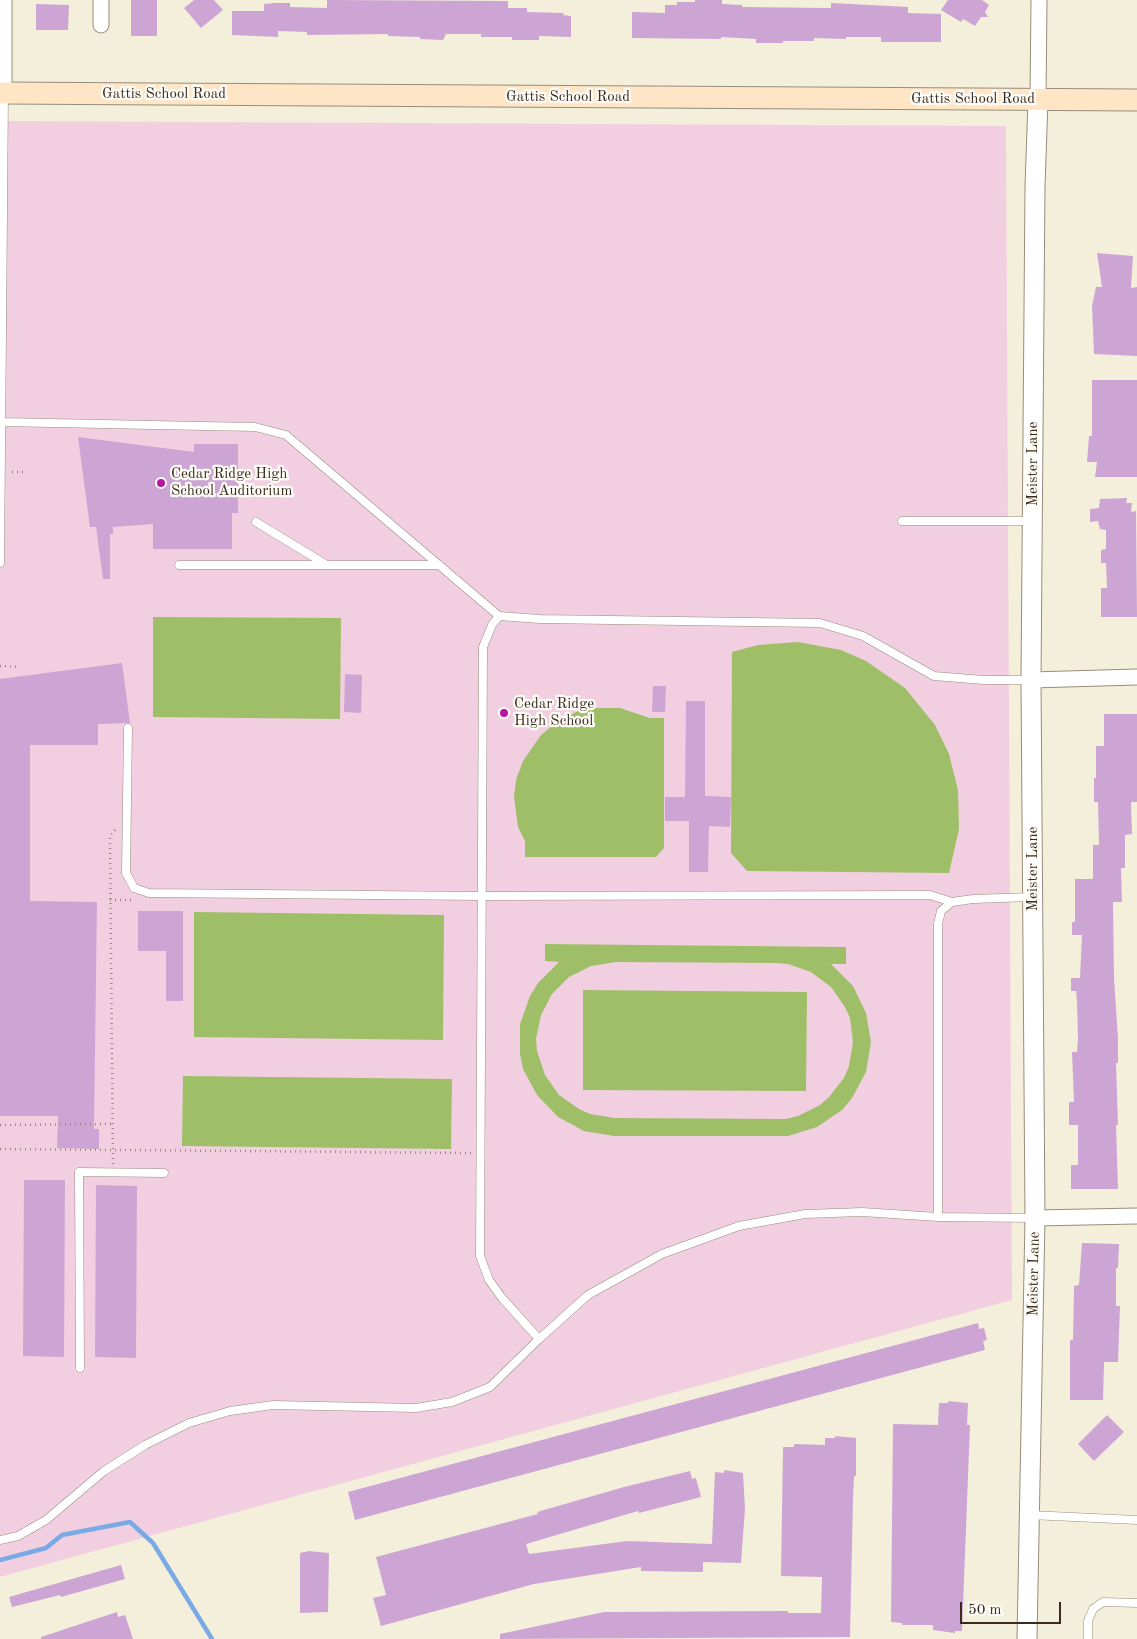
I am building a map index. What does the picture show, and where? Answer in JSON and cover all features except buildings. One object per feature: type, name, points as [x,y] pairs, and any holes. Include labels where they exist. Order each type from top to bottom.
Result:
[{"type":"main road","name":"Gattis School Road","points":[[2,93],[1137,100]]},
{"type":"street","points":[[2,93],[4,0]]},
{"type":"street","points":[[101,0],[101,25]]},
{"type":"street","points":[[1038,100],[1039,0]]},
{"type":"street","name":"Meister Lane","points":[[1027,1639],[1035,1218],[1031,680],[1035,186],[1038,100]]},
{"type":"street","points":[[1031,680],[1137,677]]},
{"type":"street","points":[[1035,1218],[1137,1216]]},
{"type":"lane","points":[[0,563],[2,93]]},
{"type":"lane","points":[[1,422],[254,427],[286,435],[499,616],[540,620],[820,622],[863,636],[934,676],[984,680],[1031,680]]},
{"type":"lane","points":[[902,521],[1032,521]]},
{"type":"lane","points":[[256,522],[326,565]]},
{"type":"lane","points":[[179,565],[439,565]]},
{"type":"lane","points":[[499,616],[492,625],[483,647],[480,1256],[489,1280],[502,1298],[539,1339]]},
{"type":"lane","points":[[128,728],[126,873],[129,882],[134,888],[144,892],[482,896],[930,895],[952,902],[973,898],[1033,897]]},
{"type":"lane","points":[[938,1217],[938,924],[941,911],[952,902]]},
{"type":"lane","points":[[80,1368],[79,1172],[164,1173]]},
{"type":"lane","points":[[0,1540],[18,1536],[46,1520],[104,1472],[146,1445],[189,1423],[230,1411],[273,1405],[416,1408],[452,1402],[490,1387],[588,1295],[662,1254],[739,1226],[805,1214],[862,1212],[938,1217],[1035,1218]]},
{"type":"lane","points":[[1030,1515],[1137,1520]]},
{"type":"lane","points":[[1088,1639],[1088,1621],[1094,1609],[1103,1602],[1137,1602]]},
{"type":"path","points":[[12,472],[23,472]]},
{"type":"path","points":[[0,666],[20,668]]},
{"type":"path","points":[[113,1173],[110,836],[126,819]]},
{"type":"path","points":[[110,900],[140,900]]},
{"type":"path","points":[[0,1125],[112,1124]]},
{"type":"path","points":[[0,1149],[480,1153]]},
{"type":"shaded area","name":"Cedar Ridge High School","points":[[0,121],[1006,126],[1012,1300],[0,1577]]},
{"type":"green space","points":[[153,617],[341,618],[340,719],[153,717]]},
{"type":"green space","points":[[798,642],[841,650],[866,661],[905,688],[935,725],[949,754],[958,790],[959,829],[949,873],[747,871],[731,853],[732,652],[758,645]]},
{"type":"green space","points":[[589,708],[620,708],[650,718],[664,718],[664,848],[656,857],[525,857],[525,841],[518,827],[514,797],[516,780],[523,761],[541,735],[553,725],[576,712]]},
{"type":"green space","points":[[194,912],[444,915],[443,1040],[194,1037]]},
{"type":"green space","points":[[545,944],[846,947],[846,964],[831,964],[853,986],[866,1013],[871,1042],[866,1072],[852,1098],[842,1110],[817,1127],[788,1136],[614,1136],[584,1131],[558,1117],[537,1095],[523,1069],[520,1054],[520,1024],[530,996],[538,983],[559,962],[545,961]],"holes":[[[616,962],[788,964],[811,972],[831,987],[850,1018],[853,1042],[849,1066],[844,1078],[820,1105],[798,1116],[786,1119],[614,1118],[590,1114],[579,1109],[559,1095],[545,1075],[537,1051],[536,1039],[541,1015],[552,994],[569,977],[591,966]]]},
{"type":"green space","points":[[583,990],[807,992],[806,1091],[583,1090]]},
{"type":"green space","points":[[183,1076],[452,1079],[451,1149],[182,1146]]},
{"type":"waterway","points":[[0,1560],[46,1548],[62,1535],[130,1522],[153,1543],[212,1639]]},
{"type":"place","name":"Cedar Ridge High School Auditorium","points":[[161,483]]},
{"type":"place","name":"Cedar Ridge High School","points":[[504,713]]}]
